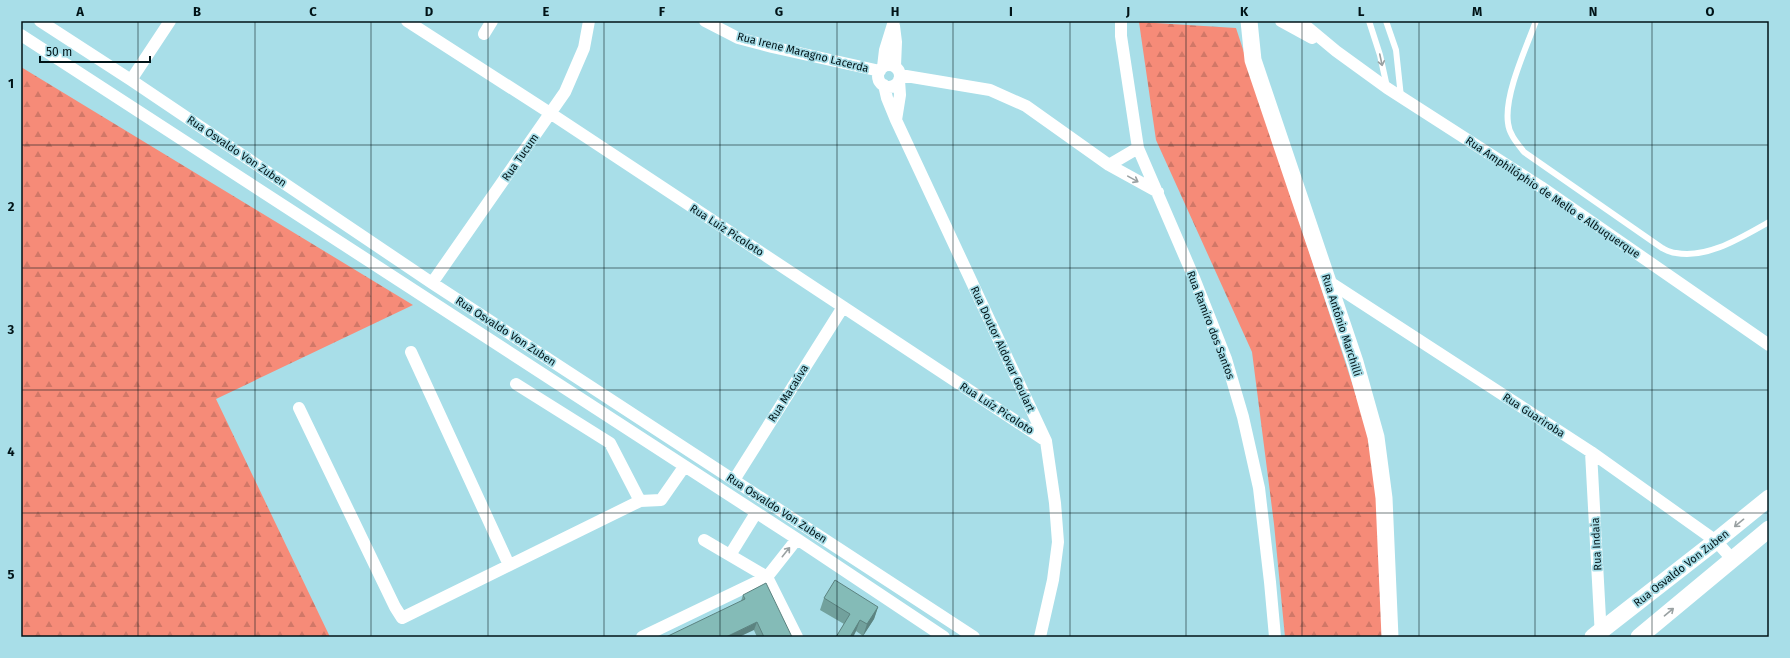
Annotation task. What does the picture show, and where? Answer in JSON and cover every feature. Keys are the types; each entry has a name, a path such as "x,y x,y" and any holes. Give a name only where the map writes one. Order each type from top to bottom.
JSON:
{"street":[{"name":"Rua Osvaldo Von Zuben","path":"40,21 131,80 432,283 974,637"},
{"path":"131,80 170,21"},
{"name":"Rua Luíz Picoloto","path":"407,21 1046,440"},
{"path":"484,34 492,21"},
{"name":"Rua Tucum","path":"432,283 565,92 581,54 589,21"},
{"name":"Rua Irene Maragno Lacerda","path":"704,21 738,38 891,72 990,90 1026,106 1108,165 1158,192"},
{"name":"Rua Ramiro dos Santos","path":"1121,21 1121,36 1138,148 1158,192 1226,359 1243,417 1259,488 1275,637"},
{"name":"Rua Antônio Marchilli","path":"1249,21 1253,60 1355,362 1376,436 1384,498 1390,637"},
{"name":"Rua Amphilóphio de Mello e Albuquerque","path":"1281,21 1336,51"},
{"name":"Rua Amphilóphio de Mello e Albuquerque","path":"1300,21 1336,51 1387,88 1542,187 1769,345"},
{"path":"894,23 896,42 891,72 900,95 896,120"},
{"name":"Rua Osvaldo Von Zuben","path":"21,35 797,539 944,637"},
{"name":"Rua Doutor Aldovar Goulart","path":"891,72 880,81 884,84 887,98 896,120 1046,440 1056,503 1058,542 1053,580 1040,637"},
{"path":"1108,165 1138,148"},
{"name":"Rua Guariroba","path":"1328,281 1591,452 1716,541 1732,558"},
{"name":"Rua Macaúva","path":"734,480 843,307"},
{"path":"411,352 509,565"},
{"path":"516,384 610,443 640,501"},
{"path":"299,408 395,607 402,618 640,501 661,500 684,466"},
{"name":"Rua Indaia","path":"1591,452 1598,635"},
{"name":"Rua Osvaldo Von Zuben","path":"1598,635 1769,498"},
{"path":"730,555 756,513"},
{"path":"1639,637 1732,558 1769,529"},
{"path":"642,637 767,577 797,539"},
{"path":"704,540 767,577 797,637"}],"lane":[{"path":"1369,21 1380,56 1387,88"},
{"path":"1386,21 1396,50 1402,97"},
{"path":"1536,21 1507,104 1508,124 1510,130 1513,137 1524,152 1662,248 1675,253 1690,254 1726,246 1769,222"}],"green space":[{"path":"1139,22 1236,28 1370,438 1379,525 1382,637 1285,637 1274,524 1252,352 1156,140"},
{"path":"21,67 413,305 216,399 330,637 21,637"}],"building":[{"path":"835,580 878,607 867,624 860,620 850,637 836,637 850,614 824,598"},
{"path":"766,583 792,637 764,637 757,622 726,637 666,637 745,599 743,595"}]}
